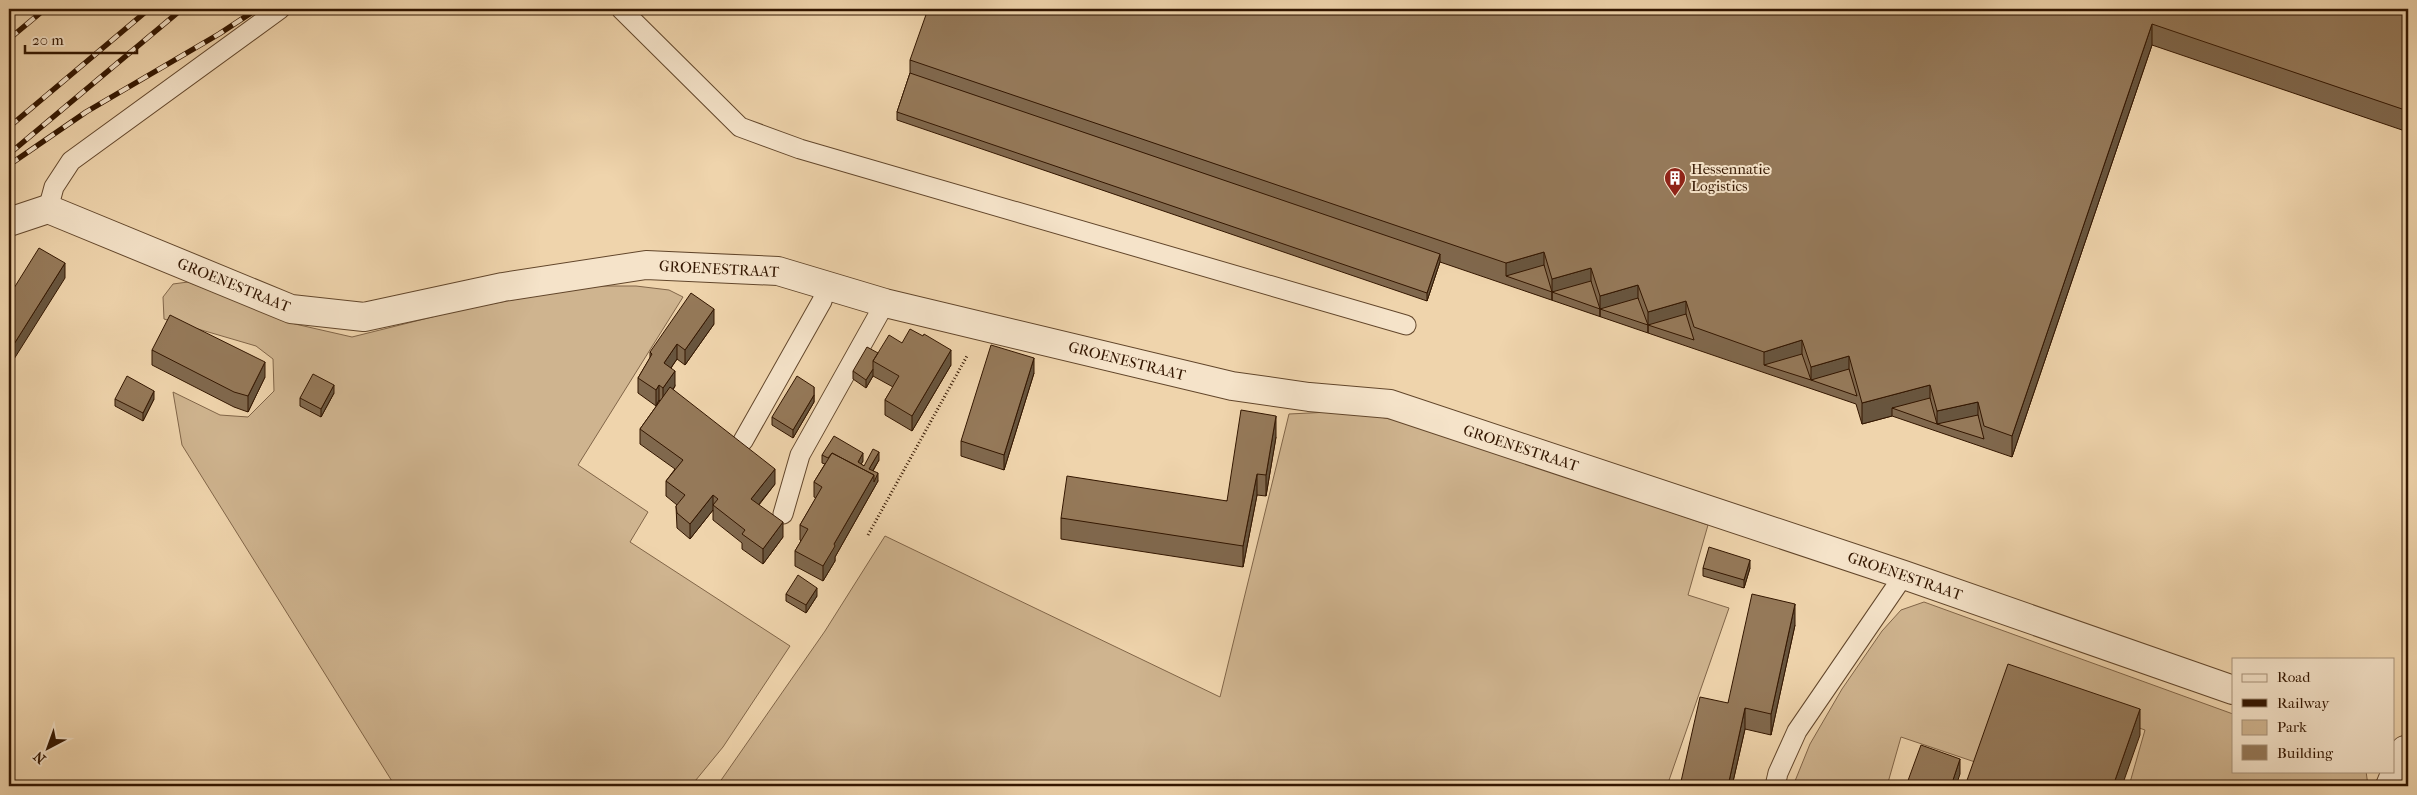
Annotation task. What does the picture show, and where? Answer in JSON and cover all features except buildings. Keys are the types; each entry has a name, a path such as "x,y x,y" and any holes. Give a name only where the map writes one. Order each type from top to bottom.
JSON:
{"street":[{"path":"9,222 48,209"},
{"name":"GROENESTRAAT","path":"48,209 291,309 364,317 503,287 646,265 778,271 886,303 1232,386 1390,404 1904,575 2232,690"},
{"path":"2390,786 2402,749"}],"lane":[{"path":"48,209 54,187 71,161 280,9"},
{"path":"621,9 740,127 800,149 1406,325"},
{"path":"743,441 822,301 827,286"},
{"path":"783,514 800,455 886,303"},
{"path":"1775,786 1778,772 1797,731 1904,575"}],"path":[{"path":"868,535 974,343 980,325"}],"green space":[{"path":"188,282 295,324 352,337 464,309 587,286 636,286 669,290 683,297 578,465 648,512 630,542 790,646 723,747 691,786 395,786 182,445 173,392 220,415 248,417 274,391 273,359 256,346 164,319 163,297 173,284"},
{"path":"1361,413 1419,425 1708,525 1688,595 1729,608 1667,786 717,786 825,631 885,536 1220,697 1289,414"},
{"path":"1924,602 2232,714 2232,772 2366,772 2368,786 2129,786 2145,730 2006,682 1978,763 1901,737 1887,786 1793,786 1810,744 1842,689 1882,631 1901,610"}],"railway":[{"path":"9,39 45,9"},
{"path":"9,127 149,9"},
{"path":"9,154 182,9"},
{"path":"9,165 86,112 219,34 257,9"}],"place":[{"name":"Hessennatie Logistics","path":"1675,197"}]}
